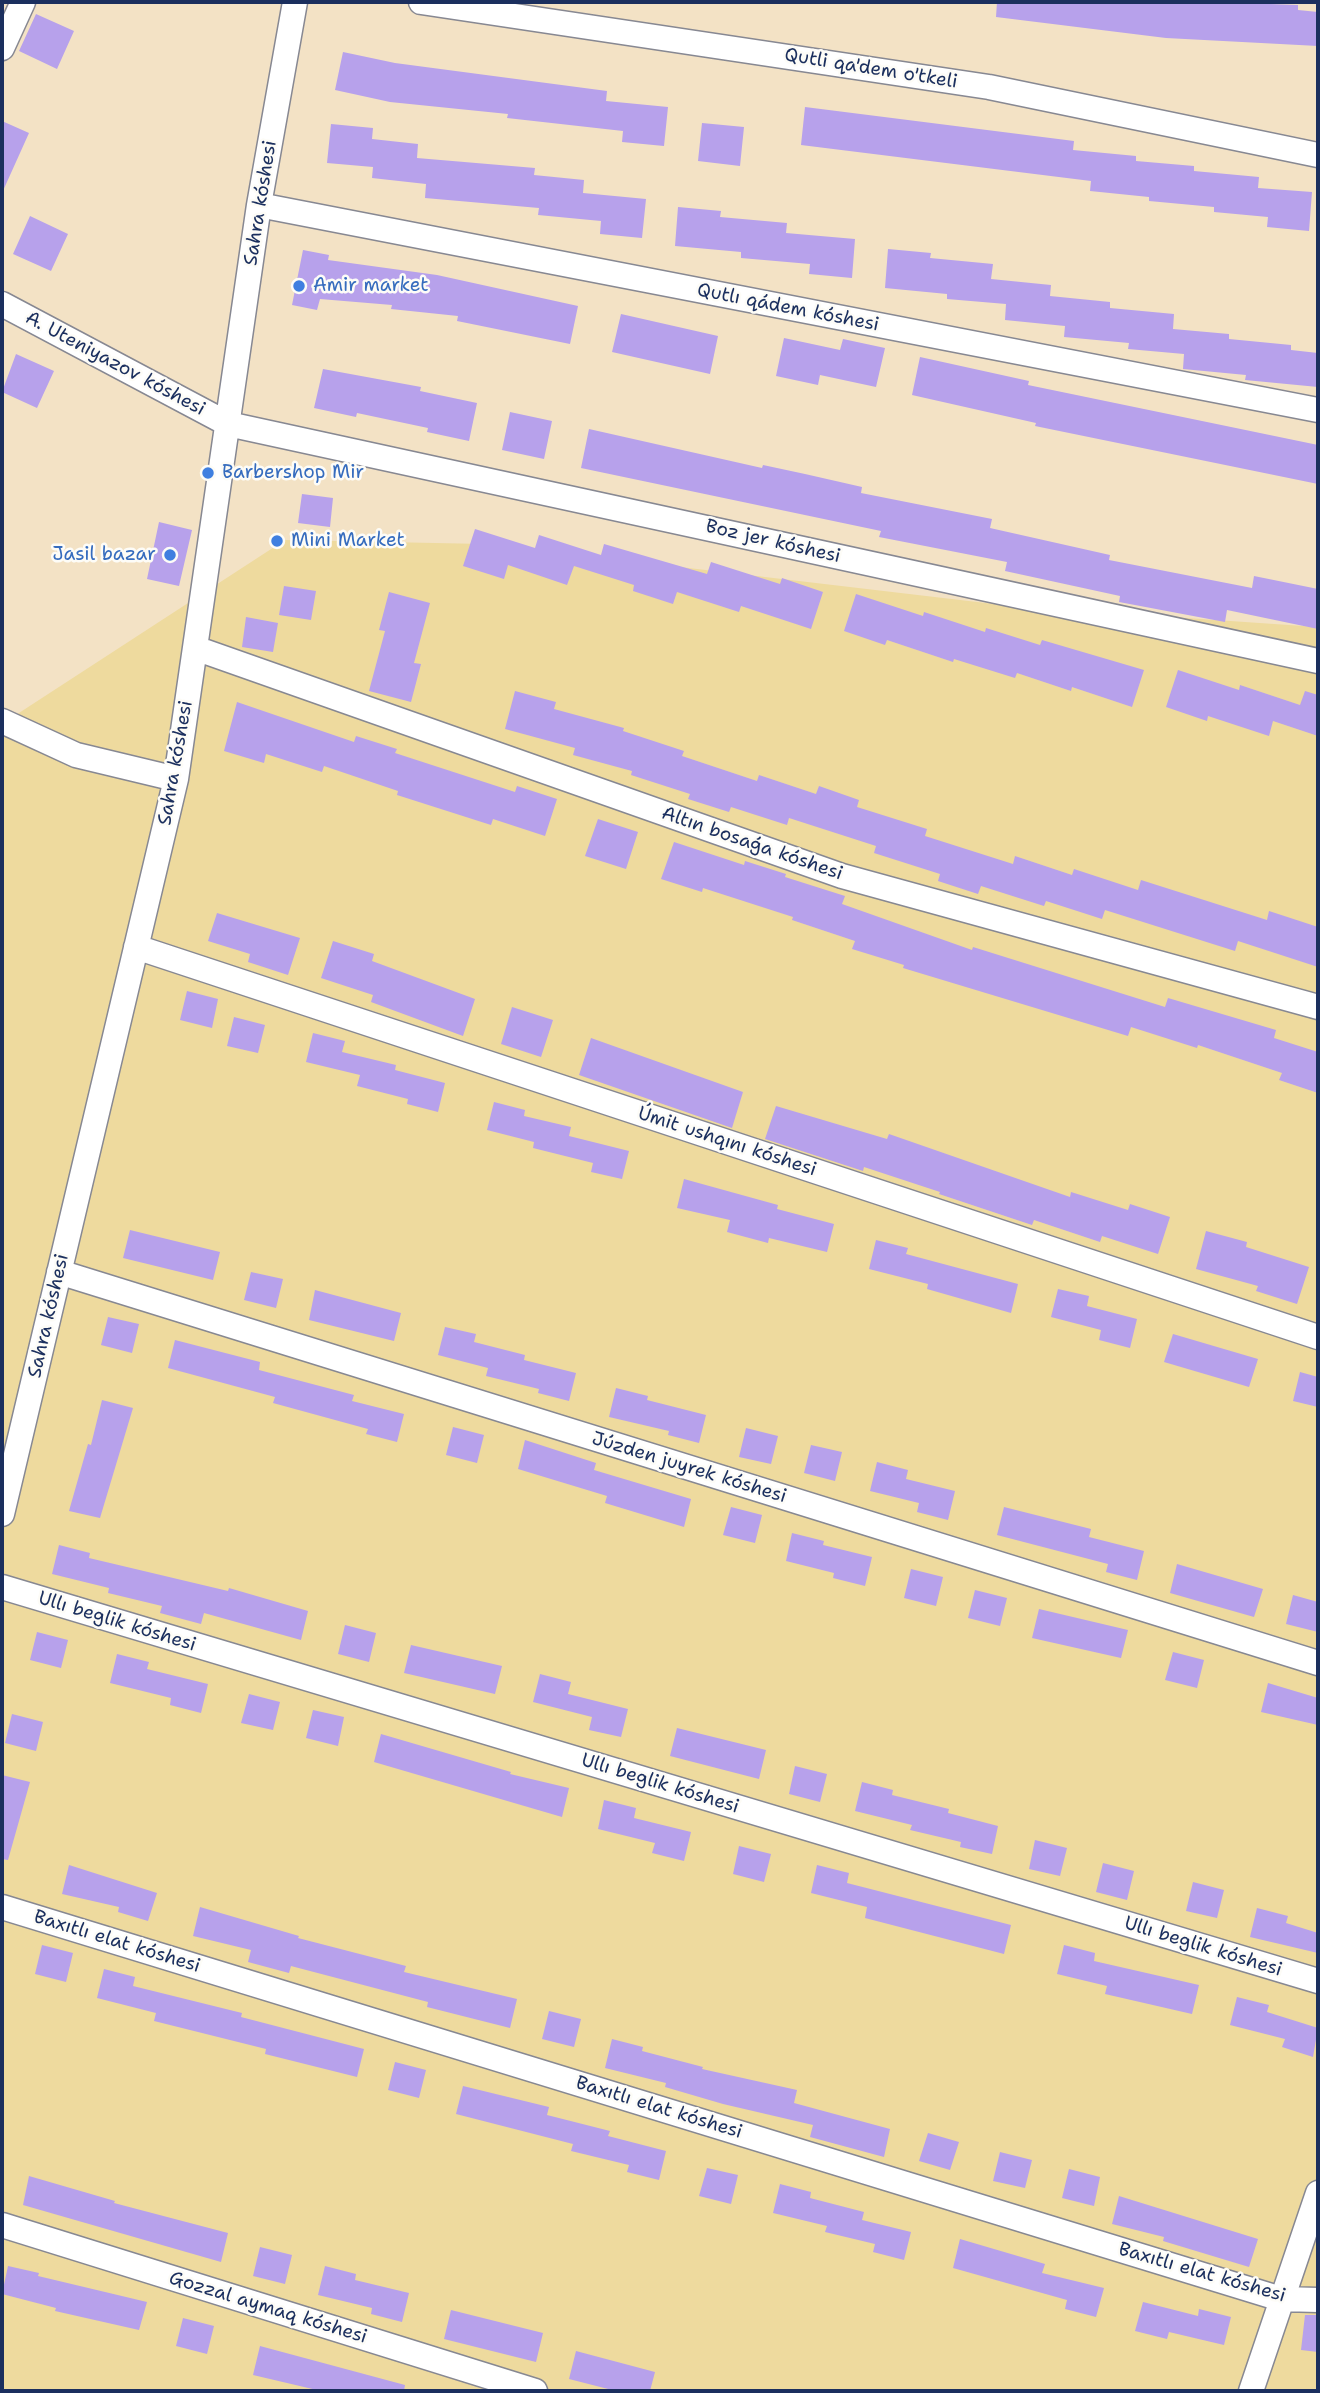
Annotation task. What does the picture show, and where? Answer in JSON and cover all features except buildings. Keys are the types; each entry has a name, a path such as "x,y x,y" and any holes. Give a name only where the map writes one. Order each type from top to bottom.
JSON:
{"street":[{"path":"2,48 23,2"},
{"name":"Sahra kóshesi","path":"2,1514 176,779 259,205 295,2"},
{"name":"Qutli qa'dem o'tkeli","path":"421,2 989,87 1318,155"},
{"name":"Qutlı qádem kóshesi","path":"259,205 1318,410"},
{"name":"A. Uteniyazov kóshesi","path":"2,304 229,424"},
{"name":"Boz jer kóshesi","path":"229,424 1318,661"},
{"name":"Altın bosaǵa kóshesi","path":"195,648 842,876 1318,1007"},
{"path":"2,721 76,755 176,779"},
{"name":"Úmit ushqını kóshesi","path":"136,947 1318,1337"},
{"name":"Júzden juyrek kóshesi","path":"59,1272 1318,1663"},
{"name":"Ullı beglik kóshesi","path":"2,1587 1318,1981"},
{"name":"Baxıtlı elat kóshesi","path":"2,1907 1281,2299 1318,2300"},
{"path":"1251,2391 1318,2193"},
{"name":"Gozzal aymaq kóshesi","path":"2,2225 535,2391"}],"sand":[{"path":"285,540 485,544 1011,606 1318,627 1318,2391 2,2391 2,724"}],"place":[{"name":"Amir market","path":"299,286"},
{"name":"Barbershop Mir","path":"208,473"},
{"name":"Mini Market","path":"277,541"},
{"name":"Jasil bazar","path":"170,555"}]}
